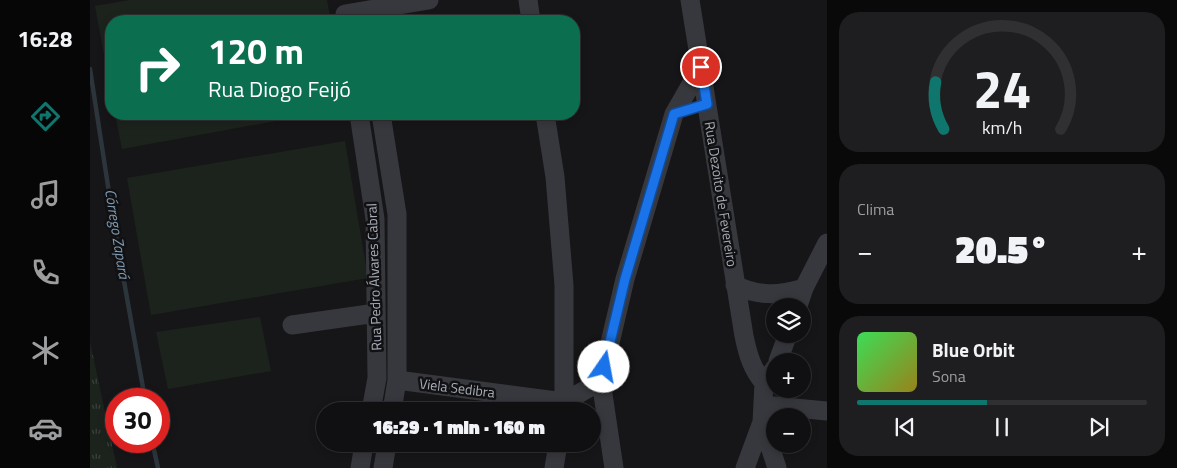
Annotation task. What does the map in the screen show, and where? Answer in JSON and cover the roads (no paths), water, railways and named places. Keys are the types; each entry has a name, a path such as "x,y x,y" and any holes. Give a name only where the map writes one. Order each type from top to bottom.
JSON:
{"street":[{"path":"344,12 364,11 429,0"},
{"path":"528,0 530,15"},
{"name":"Rua Dezoito de Fevereiro","path":"690,0 735,285 749,357 755,372 764,383"},
{"path":"614,468 601,381 625,279 674,114 701,67"},
{"path":"674,114 707,104"},
{"name":"Rua Pedro Álvares Cabral","path":"360,120 375,219 377,378 373,402"},
{"name":"Rua Pedro Álvares Cabral","path":"382,120 397,214 397,380 393,402"},
{"path":"546,120 555,177 564,285 564,402"},
{"path":"801,298 827,243"},
{"path":"735,285 751,292 769,295 787,293 804,288"},
{"path":"292,325 376,313"},
{"name":"Viela Sedibra","path":"397,380 538,402"},
{"path":"766,380 764,383 763,413 776,468"},
{"path":"570,402 601,381"},
{"path":"763,413 827,411"},
{"path":"745,468 763,413"},
{"path":"360,468 363,452"},
{"path":"383,468 386,452"},
{"path":"554,468 557,452"}],"waterway":[{"name":"Córrego Zapará","path":"90,69 114,225 143,388"},
{"name":"Córrego Zapará","path":"155,453 158,468"}]}
